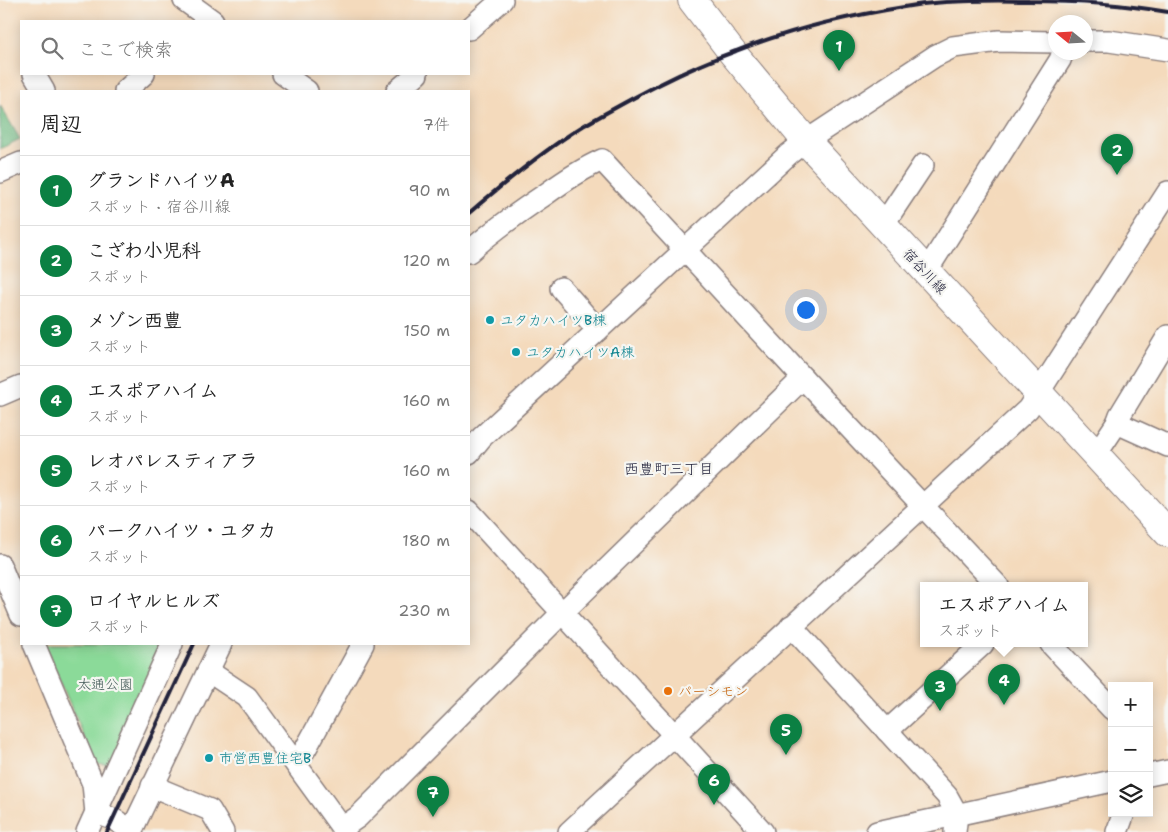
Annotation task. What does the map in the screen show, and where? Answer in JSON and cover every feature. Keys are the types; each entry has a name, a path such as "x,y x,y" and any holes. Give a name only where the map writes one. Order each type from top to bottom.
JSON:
{"main road":[{"name":"宿谷川線","path":"692,0 723,42 806,142 1168,533"}],"street":[{"path":"470,28 502,0"},
{"path":"470,452 482,437 789,154 935,56 953,47 999,41 1048,42"},
{"path":"1093,41 1109,41 1168,50"},
{"path":"926,272 1060,60"},
{"path":"35,75 43,90"},
{"path":"126,90 143,75"},
{"path":"284,75 306,90"},
{"path":"397,90 416,75"},
{"path":"470,251 515,215 586,167 602,160 994,582"},
{"path":"883,225 922,165"},
{"path":"569,832 1028,409 1168,192"},
{"path":"561,288 598,330"},
{"path":"1096,456 1117,424 1120,415 1168,336"},
{"path":"208,671 247,697 344,830 562,613 803,378"},
{"path":"0,395 20,386"},
{"path":"1117,424 1166,440"},
{"path":"470,512 763,832"},
{"path":"0,565 14,605"},
{"path":"791,626 947,796 956,823"},
{"path":"34,645 93,784 96,812"},
{"path":"87,832 172,645"},
{"path":"129,832 221,645"},
{"path":"296,764 362,645"},
{"path":"887,731 980,647"},
{"path":"1054,647 1108,705"},
{"path":"1153,774 1168,770"},
{"path":"878,832 956,823 1108,782"},
{"path":"152,786 210,810 223,832"},
{"path":"96,812 114,819 126,827 129,832"},
{"path":"1117,832 1123,817"}],"green space":[{"path":"0,105 20,139 0,149"},
{"name":"太通公園","path":"44,645 166,645 112,766 96,764"}],"railway":[{"path":"470,212 510,178 583,126 658,85 697,67 756,43 797,30 883,11 950,2 1081,2 1168,12"},
{"path":"107,832 194,645"}],"place":[{"name":"グランドハイツA","path":"839,71"},
{"name":"こざわ小児科","path":"1117,175"},
{"name":"ユタカハイツB棟","path":"490,320"},
{"name":"ユタカハイツA棟","path":"516,352"},
{"name":"パーシモン","path":"668,691"},
{"name":"エスポアハイム","path":"1004,705"},
{"name":"メゾン西豊","path":"940,711"},
{"name":"レオパレスティアラ","path":"786,755"},
{"name":"市営西豊住宅B","path":"209,758"},
{"name":"パークハイツ・ユタカ","path":"714,805"},
{"name":"ロイヤルヒルズ","path":"433,817"}],"district":[{"name":"西豊町三丁目","path":"669,469"}]}
